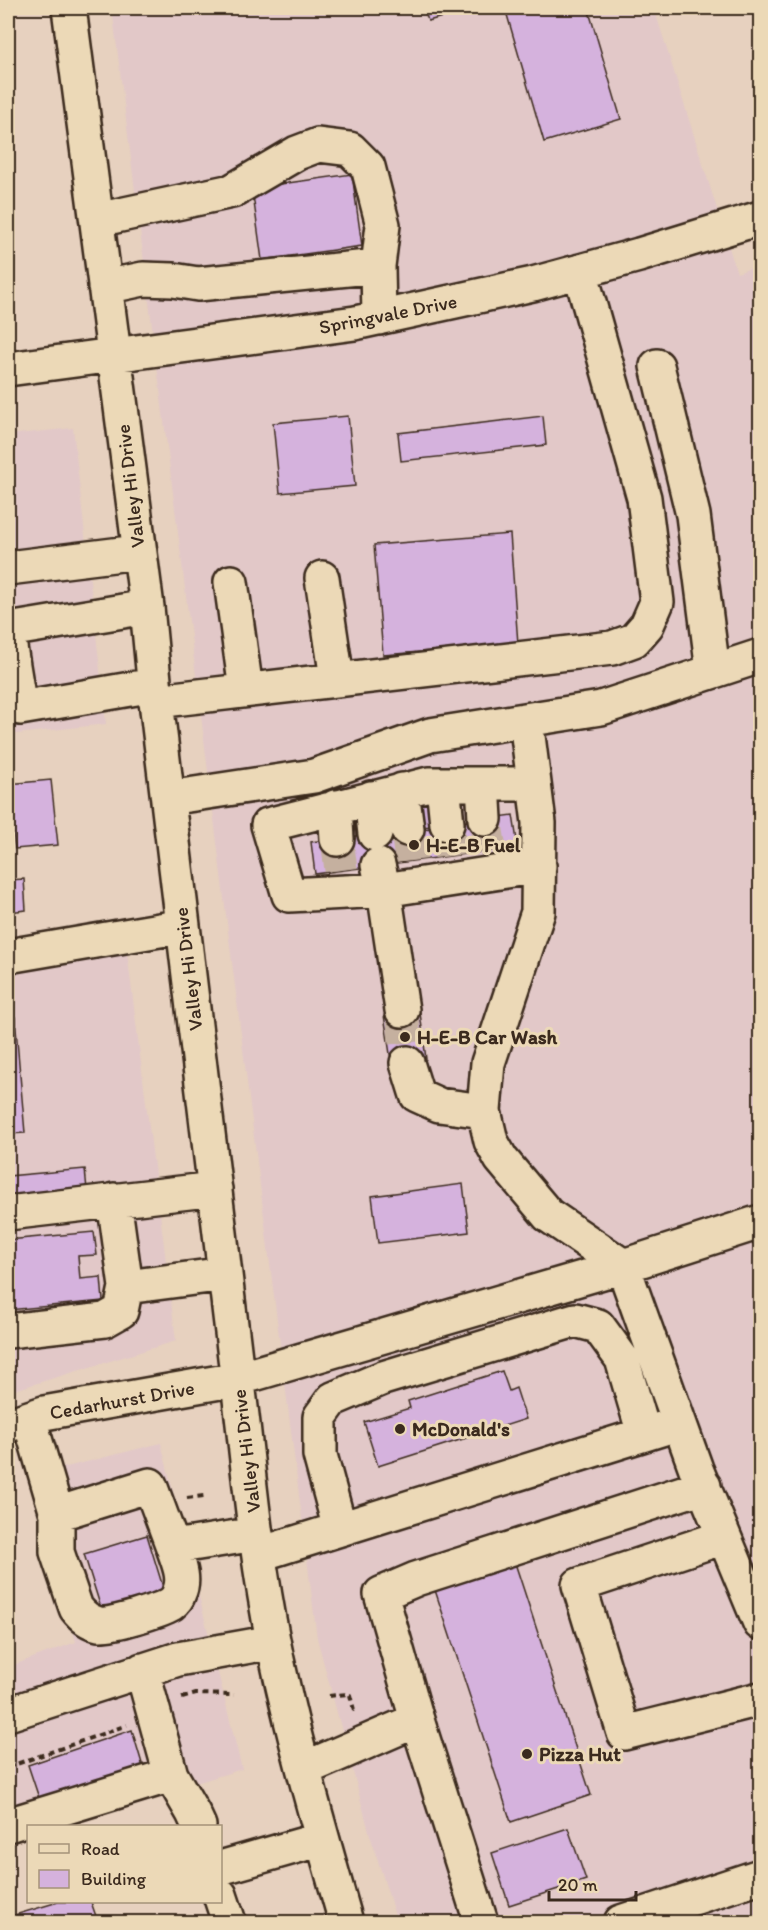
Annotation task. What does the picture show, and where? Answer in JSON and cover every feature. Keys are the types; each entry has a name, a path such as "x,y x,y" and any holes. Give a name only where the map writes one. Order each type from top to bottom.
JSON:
{"street":[{"name":"Valley Hi Drive","path":"69,8 115,355 138,552 147,607 155,693 258,1544 273,1642 322,1839 346,1923"},
{"path":"97,220 232,191 297,153 318,145 350,148 368,167 383,225 378,266 379,318"},
{"name":"Springvale Drive","path":"8,369 355,323 533,284 760,218"},
{"path":"105,287 143,279 198,284 378,266"},
{"path":"8,635 20,708 155,693 246,690 612,648 634,640 646,625 657,602 644,498 580,271"},
{"path":"657,366 693,515 713,671"},
{"path":"8,568 138,552"},
{"path":"322,578 336,680"},
{"path":"231,582 246,690"},
{"path":"8,630 147,607"},
{"path":"168,798 314,776 430,735 601,708 760,656"},
{"path":"526,720 539,823 538,912 488,1063 484,1111 491,1141 501,1159 548,1215 623,1266 704,1486 760,1623"},
{"path":"260,784 267,825 289,895 340,852 371,798 429,784 534,784"},
{"path":"443,784 451,853"},
{"path":"483,784 490,847"},
{"path":"402,790 411,858"},
{"path":"371,798 402,1010"},
{"path":"267,825 340,852 379,863 490,847 539,866"},
{"path":"8,956 183,926"},
{"path":"407,1064 417,1095 439,1105 484,1111"},
{"path":"8,1213 215,1189"},
{"path":"8,1331 105,1320 121,1311 126,1287 114,1200"},
{"name":"Cedarhurst Drive","path":"18,1421 44,1413 237,1379 569,1283 760,1222"},
{"path":"126,1287 225,1274"},
{"path":"569,1283 575,1320"},
{"path":"340,1529 320,1455 320,1417 333,1399 383,1378 575,1320 598,1326 622,1359 644,1434"},
{"path":"18,1421 57,1514 57,1552 76,1608 81,1615 101,1625 118,1622 173,1603 180,1591 181,1569 150,1485 57,1514"},
{"path":"173,1547 258,1544 340,1529 680,1423"},
{"path":"481,1923 417,1720 381,1594 416,1579 704,1486"},
{"path":"724,1537 579,1585 624,1733 760,1699"},
{"path":"8,1714 195,1655 273,1642"},
{"path":"142,1670 171,1775 194,1813 197,1825"},
{"path":"304,1769 417,1720"},
{"path":"8,1825 171,1775"},
{"path":"222,1867 322,1839"},
{"path":"621,1923 667,1915 760,1876"},
{"path":"222,1901 229,1923"}],"path":[{"path":"173,1700 196,1694 234,1695"},
{"path":"329,1696 350,1695 354,1710 359,1711"},
{"path":"8,1767 125,1726 132,1720"},
{"path":"428,1923 436,1920"}],"shaded area":[{"path":"112,8 654,8 737,273 760,265 760,1922 397,1922 370,1835 317,1638"},
{"path":"73,428 106,724 8,735 8,435"},
{"path":"123,920 176,1341 8,1392 8,939"},
{"path":"161,1443 242,1769 57,1825 27,1825 27,1834 8,1840 8,1667 76,1642 31,1476"}],"building":[{"path":"424,8 474,8 428,21"},
{"path":"505,8 588,8 621,119 544,142"},
{"path":"352,174 362,246 262,260 252,188"},
{"path":"348,416 355,486 280,493 273,423"},
{"path":"543,416 546,445 401,461 398,433"},
{"path":"510,534 518,644 383,655 374,545"},
{"path":"51,780 58,845 15,849 8,784"},
{"path":"432,797 437,827 425,829 420,798"},
{"name":"H-E-B Fuel","path":"513,815 518,847 315,874 311,842"},
{"path":"24,879 26,910 8,912 8,880"},
{"name":"H-E-B Car Wash","path":"419,1005 426,1059 392,1067 384,1015"},
{"path":"15,1017 25,1133 8,1134 8,1018"},
{"path":"85,1169 87,1190 8,1197 8,1176"},
{"path":"463,1184 469,1232 378,1243 372,1196"},
{"path":"94,1232 97,1255 78,1256 80,1279 101,1277 103,1301 8,1310 8,1240"},
{"path":"502,1371 509,1391 516,1388 526,1419 378,1466 364,1422 410,1408 408,1401"},
{"path":"147,1535 166,1597 110,1614 101,1608 84,1554"},
{"path":"513,1557 591,1795 511,1822 433,1584"},
{"path":"132,1730 143,1767 40,1801 28,1765"},
{"path":"568,1828 586,1880 509,1905 492,1853"},
{"path":"55,1903 91,1903 98,1922 8,1922 8,1917"}],"tunnel":[{"path":"485,819 490,850"},
{"path":"447,824 451,856"},
{"path":"407,829 411,861"},
{"path":"337,839 341,870"},
{"path":"402,1010 407,1063"}],"place":[{"name":"H-E-B Fuel","path":"414,845"},
{"name":"H-E-B Car Wash","path":"405,1037"},
{"name":"McDonald's","path":"400,1429"},
{"name":"Pizza Hut","path":"527,1754"}]}
